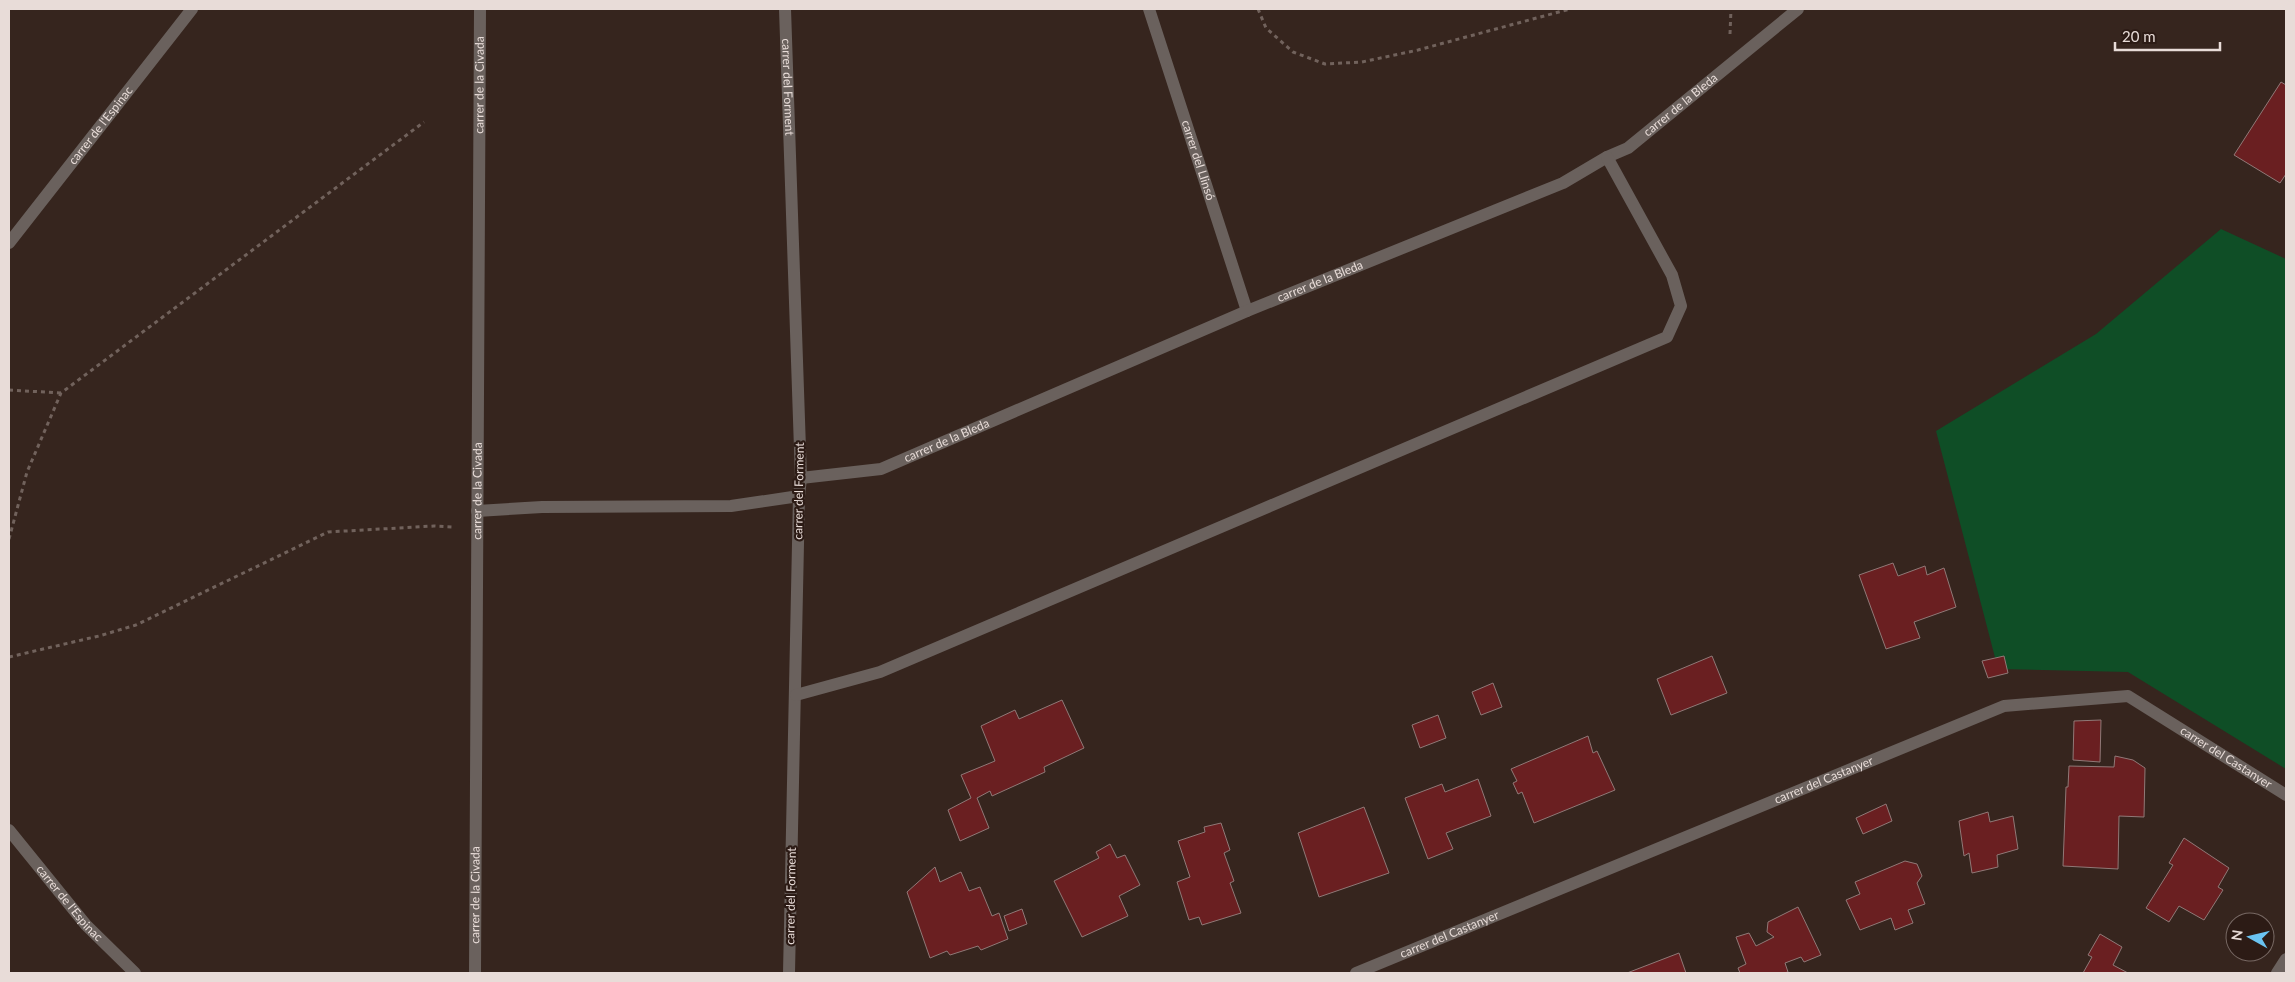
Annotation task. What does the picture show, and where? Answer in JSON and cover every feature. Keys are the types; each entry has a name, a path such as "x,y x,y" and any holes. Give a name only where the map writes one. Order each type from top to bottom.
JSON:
{"street":[{"name":"carrer de l'Espinac","path":"9,242 192,9"},
{"name":"carrer de la Civada","path":"475,973 480,9"},
{"name":"carrer del Forment","path":"785,9 801,478 799,496 789,973"},
{"name":"carrer del Llinsó","path":"1149,9 1247,312"},
{"name":"carrer de la Bleda","path":"801,478 881,469 1247,312 1563,183 1607,157 1628,148 1798,9"},
{"path":"796,695 880,672 1667,337 1681,306 1672,275 1607,157"},
{"path":"477,511 542,507 731,506 799,496"},
{"name":"carrer del Castanyer","path":"1356,973 2004,706 2128,696 2286,795"},
{"name":"carrer de l'Espinac","path":"9,830 86,925 135,973"},
{"path":"2277,973 2286,959"}],"path":[{"path":"1258,9 1266,28 1293,52 1325,64 1362,62 1418,50 1570,9"},
{"path":"9,538 27,472 61,393 424,122"},
{"path":"9,390 61,393"},
{"path":"9,657 99,636 136,625 328,532 434,526 476,529"}],"green space":[{"path":"2221,229 2286,259 2286,769 2128,672 1998,669 1936,431 2096,334"}],"building":[{"path":"2281,82 2286,85 2286,174 2280,183 2234,155"},
{"path":"1893,563 1898,576 1925,566 1927,575 1944,568 1956,607 1914,622 1920,638 1886,649 1859,575"},
{"path":"1712,656 1727,693 1671,715 1657,679"},
{"path":"2004,656 2008,673 1988,678 1982,661"},
{"path":"1493,683 1502,707 1481,715 1472,692"},
{"path":"1062,700 1084,748 1044,767 1045,772 992,796 990,791 977,798 989,828 960,841 948,810 971,798 961,775 995,761 981,726 1015,710 1019,719"},
{"path":"1438,715 1446,738 1420,748 1412,725"},
{"path":"2101,720 2100,762 2073,760 2074,721"},
{"path":"1588,736 1593,753 1597,751 1615,790 1534,823 1522,792 1518,794 1513,783 1517,781 1511,769"},
{"path":"2115,756 2133,760 2145,768 2144,817 2119,816 2118,869 2063,866 2066,787 2068,787 2069,766 2114,767"},
{"path":"1478,779 1491,816 1446,833 1453,849 1428,859 1405,798 1442,784 1445,792"},
{"path":"1886,804 1892,821 1863,834 1856,818"},
{"path":"1364,807 1389,873 1319,897 1298,833"},
{"path":"1988,812 1990,822 2013,816 2018,849 1997,855 1998,867 1972,873 1969,853 1964,856 1959,821"},
{"path":"1221,823 1230,850 1224,853 1234,881 1230,883 1241,913 1202,925 1199,917 1189,920 1177,882 1190,877 1178,841 1205,832 1204,827"},
{"path":"2184,838 2229,868 2218,887 2223,890 2204,920 2179,906 2169,922 2146,908 2173,865 2169,863"},
{"path":"1110,844 1117,858 1125,855 1140,885 1119,896 1128,916 1082,937 1054,881 1099,858 1096,852"},
{"path":"1905,861 1917,864 1922,876 1917,883 1925,904 1908,910 1913,923 1895,930 1891,918 1860,930 1846,900 1860,894 1855,882"},
{"path":"935,867 940,882 961,872 969,891 980,887 992,916 999,913 1008,939 981,950 978,946 950,955 947,951 930,958 907,892"},
{"path":"1798,907 1821,955 1804,962 1801,957 1785,963 1788,972 1784,973 1740,973 1738,968 1746,964 1736,937 1749,933 1756,946 1774,937 1767,932 1768,922"},
{"path":"1022,909 1027,924 1009,931 1004,916"},
{"path":"2100,934 2122,947 2113,965 2128,973 2083,973 2092,957 2088,955"},
{"path":"1679,953 1686,973 1627,973"}]}
